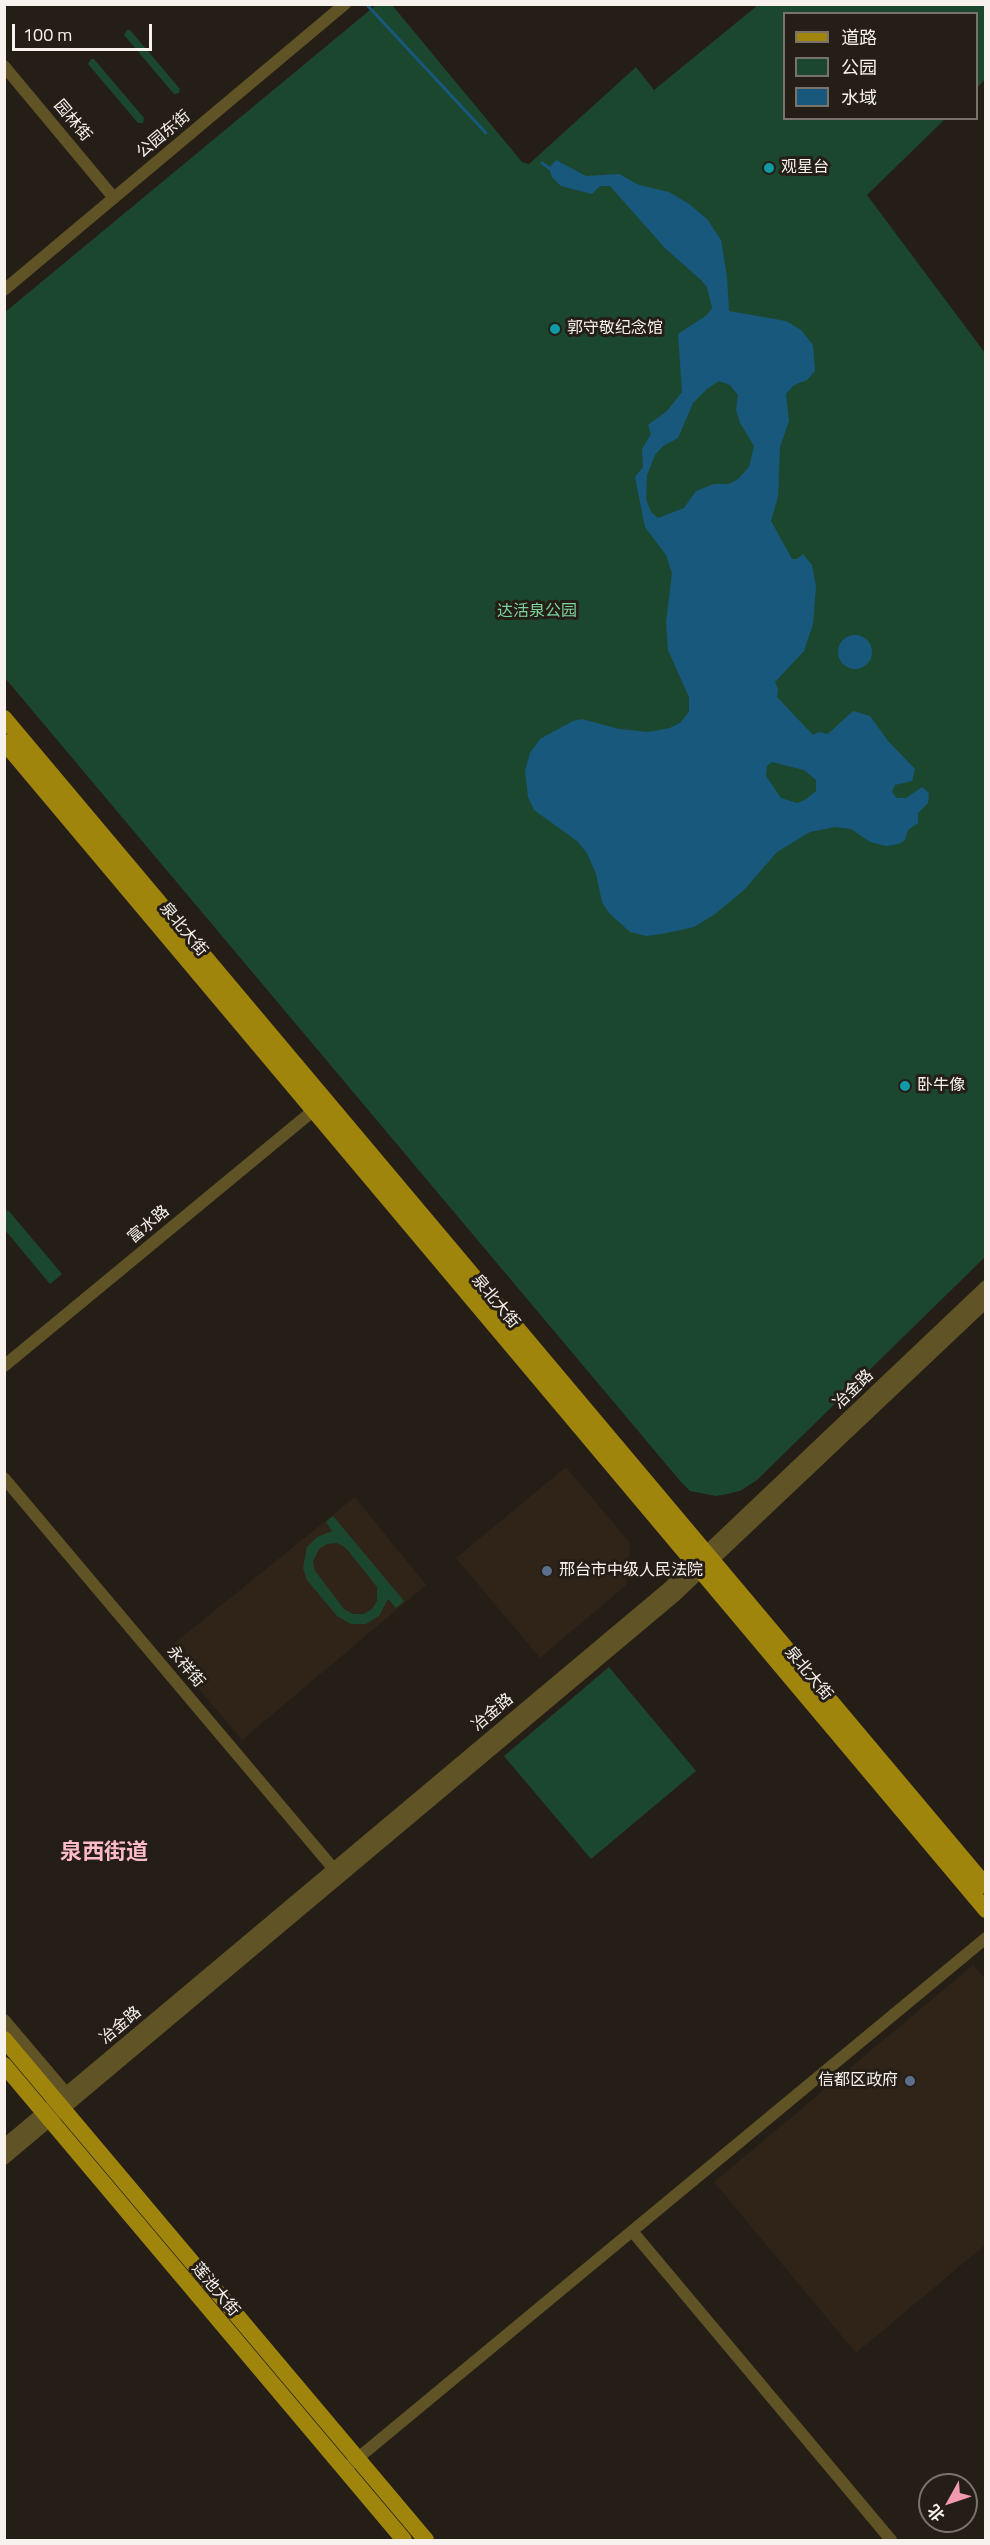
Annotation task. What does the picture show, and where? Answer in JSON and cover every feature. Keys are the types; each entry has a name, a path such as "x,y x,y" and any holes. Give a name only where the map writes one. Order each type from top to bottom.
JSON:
{"main road":[{"name":"泉北大街","path":"4,718 703,1562 986,1910"},
{"name":"泉北大街","path":"4,742 314,1110 703,1562 986,1886"},
{"name":"莲池大街","path":"4,2039 56,2107 351,2464 426,2541"},
{"name":"莲池大街","path":"4,2065 56,2107"},
{"name":"莲池大街","path":"351,2464 404,2541"}],"street":[{"name":"公园东街","path":"4,290 345,4"},
{"name":"园林街","path":"4,66 114,198"},
{"name":"富水路","path":"4,1366 314,1110"},
{"name":"冶金路","path":"703,1562 986,1286"},
{"name":"冶金路","path":"4,2145 56,2107 337,1873 703,1562 986,1302"},
{"name":"永祥街","path":"4,1478 337,1873"},
{"path":"351,2464 986,1938"},
{"path":"4,2020 56,2107"},
{"name":"冶金路","path":"4,2159 56,2107"},
{"path":"632,2231 891,2541"}],"shaded area":[{"name":"邢台市中级人民法院","path":"566,1467 630,1543 626,1585 540,1658 456,1558"},
{"path":"355,1497 426,1585 242,1740 166,1650"},
{"name":"信都区政府","path":"973,1965 986,1980 985,2245 856,2353 714,2182"}],"green space":[{"name":"达活泉公园","path":"376,5 392,5 522,162 529,164 636,67 654,90 758,5 985,5 985,79 978,87 978,12 783,12 783,120 944,120 867,195 985,353 985,1257 757,1480 740,1491 716,1496 690,1491 681,1482 5,678 4,313"},
{"path":"127,30 130,30 180,89 179,93 174,94 124,35"},
{"path":"91,59 94,59 144,118 143,123 138,123 88,64"},
{"path":"8,1210 62,1274 50,1284 5,1230 5,1213"},
{"path":"333,1516 404,1601 396,1608 388,1599 379,1616 366,1624 351,1624 337,1616 307,1580 303,1568 307,1547 317,1537 332,1531 326,1522","holes":["337,1543 346,1548 377,1587 377,1601 372,1609 364,1614 353,1614 344,1609 315,1571 313,1561 319,1549 327,1544"]},
{"path":"609,1667 696,1771 591,1859 504,1756"}],"water":[{"path":"556,160 586,176 619,174 639,185 669,192 689,204 707,219 721,240 727,277 729,311 786,321 801,330 813,345 815,371 807,380 794,385 786,394 789,421 780,447 778,497 771,521 792,559 797,559 803,554 812,565 816,586 813,624 804,651 775,682 778,689 777,697 813,735 819,732 828,734 853,711 870,716 888,741 915,769 912,781 895,785 892,791 894,795 897,798 906,798 922,787 929,793 928,803 918,813 918,823 908,830 905,840 899,844 886,846 870,842 851,829 835,827 810,832 777,852 744,890 715,914 694,927 662,934 646,936 630,932 609,913 602,902 596,874 587,853 577,841 534,810 528,797 525,771 530,753 540,739 573,721 582,719 619,729 648,732 670,728 680,723 689,712 689,697 668,650 666,622 672,573 666,555 645,527 635,477 643,467 642,449 651,434 648,425 667,411 682,392 678,334 707,315 712,308 707,287 665,248 610,186 600,186 592,194 561,186 552,177 549,168","holes":["719,381 730,385 738,395 736,410 740,423 754,446 749,467 738,479 729,484 714,484 696,491 684,508 658,518 651,512 646,499 647,475 655,455 663,446 678,438 693,403","772,762 804,770 816,780 816,791 797,803 781,798 766,776 767,766"]},
{"path":"855,635 867,640 872,652 867,664 855,669 843,664 838,652 843,640"}],"waterway":[{"path":"368,6 486,133"},
{"path":"542,163 549,168"}],"place":[{"name":"观星台","path":"769,168"},
{"name":"郭守敬纪念馆","path":"555,329"},
{"name":"卧牛像","path":"905,1086"},
{"name":"邢台市中级人民法院","path":"547,1571"},
{"name":"信都区政府","path":"910,2081"}],"district":[{"name":"泉西街道","path":"104,1854"}]}
